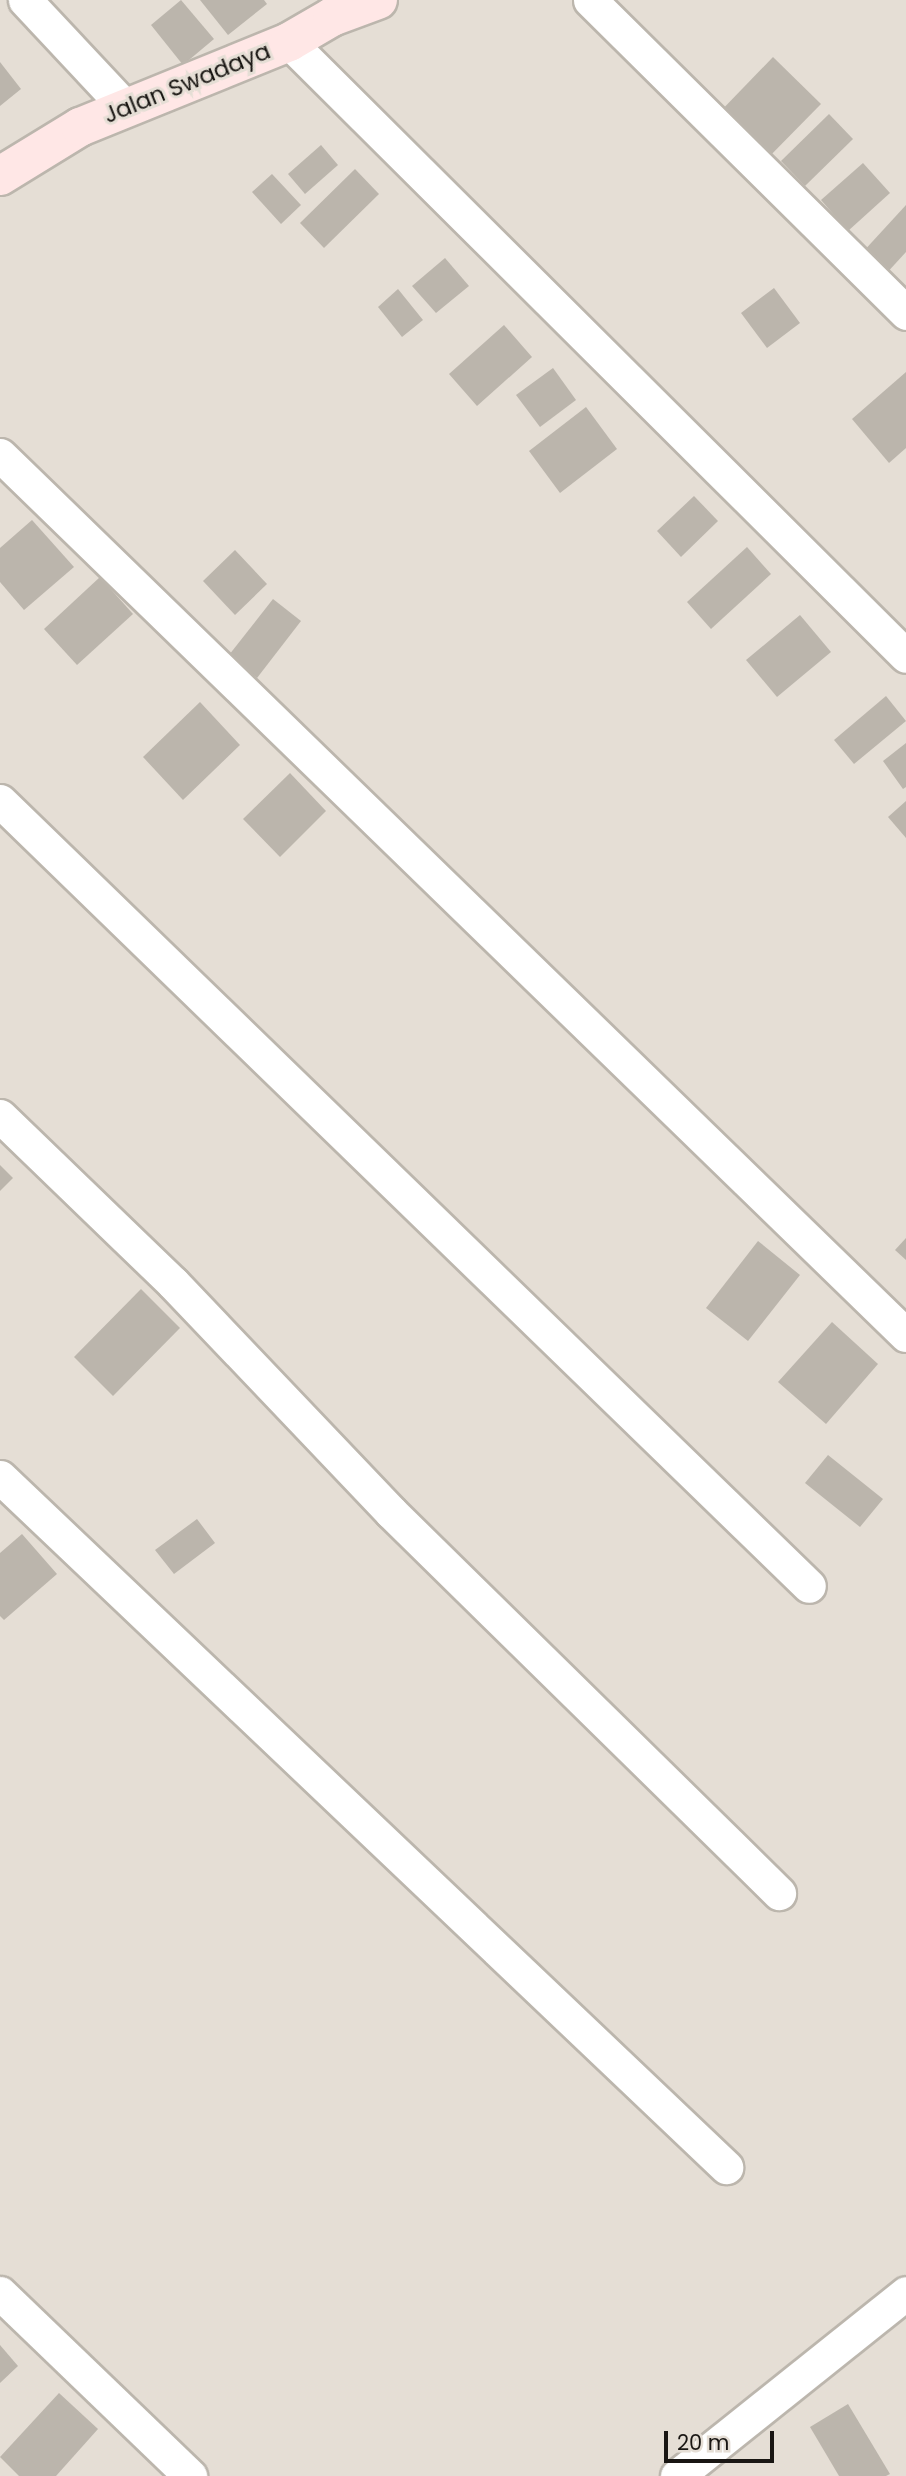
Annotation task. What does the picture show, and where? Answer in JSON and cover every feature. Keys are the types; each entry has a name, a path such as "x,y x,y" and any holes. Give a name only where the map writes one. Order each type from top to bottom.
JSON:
{"street":[{"path":"25,0 126,108"},
{"name":"Jalan Swadaya","path":"0,176 80,127 289,42 325,8 378,0"},
{"path":"590,0 906,313"},
{"path":"289,42 906,656"},
{"path":"0,455 906,1335"},
{"path":"0,801 809,1586"},
{"path":"0,1116 173,1283 391,1512 779,1893"},
{"path":"0,1477 726,2167"},
{"path":"0,2293 190,2476"},
{"path":"677,2476 906,2293"}],"building":[{"path":"181,0 214,39 183,65 151,25"},
{"path":"200,0 264,0 267,4 228,35"},
{"path":"773,57 821,104 762,164 715,117"},
{"path":"0,62 21,89 0,106"},
{"path":"829,114 853,139 805,186 781,161"},
{"path":"321,145 338,165 305,194 288,174"},
{"path":"863,163 890,193 848,231 821,200"},
{"path":"355,169 379,194 324,248 300,223"},
{"path":"272,174 301,205 281,224 252,192"},
{"path":"906,205 906,252 884,276 861,254"},
{"path":"445,258 469,286 436,313 412,286"},
{"path":"774,288 800,323 767,348 741,313"},
{"path":"398,289 423,320 402,337 378,307"},
{"path":"504,325 532,357 477,406 449,374"},
{"path":"553,368 576,400 540,427 516,395"},
{"path":"906,372 906,448 889,463 852,419"},
{"path":"586,407 617,449 560,493 529,451"},
{"path":"694,496 718,521 681,557 657,531"},
{"path":"32,520 74,567 24,610 0,582 0,548"},
{"path":"747,547 771,574 711,629 687,602"},
{"path":"235,550 267,584 235,615 203,581"},
{"path":"100,577 133,614 77,665 44,629"},
{"path":"273,599 301,621 257,678 229,655"},
{"path":"800,615 831,652 777,697 746,660"},
{"path":"886,696 906,721 854,764 834,740"},
{"path":"200,702 240,745 183,800 143,757"},
{"path":"906,743 906,787 903,789 883,761"},
{"path":"290,773 326,811 280,857 243,819"},
{"path":"906,801 906,838 888,817"},
{"path":"0,1165 13,1178 0,1191"},
{"path":"906,1238 906,1260 895,1250"},
{"path":"758,1241 800,1275 748,1341 706,1308"},
{"path":"141,1289 180,1328 113,1396 74,1357"},
{"path":"832,1322 878,1364 826,1424 778,1382"},
{"path":"828,1455 883,1499 860,1527 805,1483"},
{"path":"197,1519 215,1543 174,1574 155,1550"},
{"path":"22,1534 57,1574 4,1620 0,1616 0,1553"},
{"path":"0,2345 18,2366 0,2383"},
{"path":"59,2393 98,2429 56,2476 19,2476 0,2457"},
{"path":"848,2404 890,2474 839,2476 810,2427"}]}
